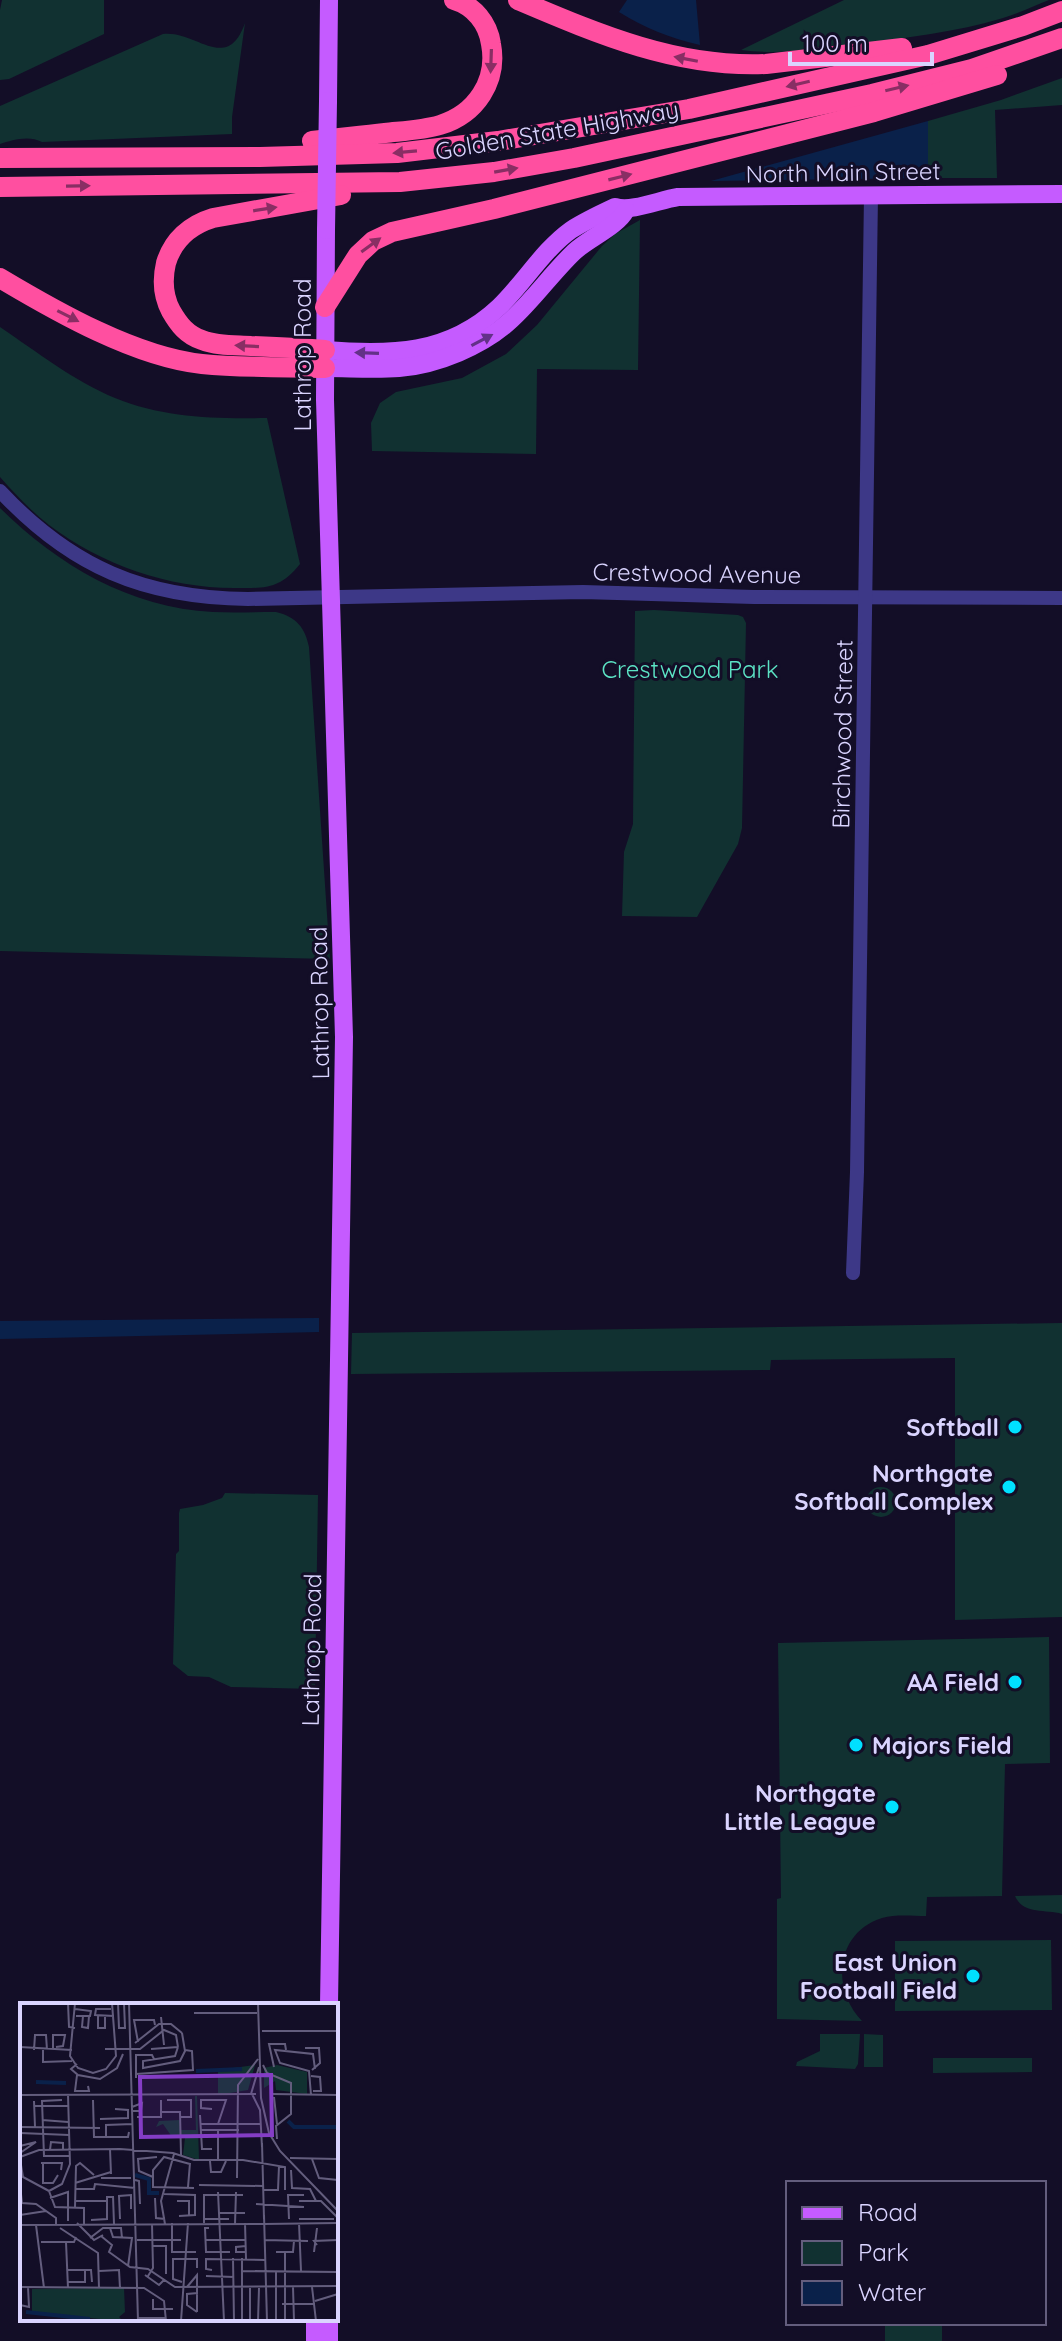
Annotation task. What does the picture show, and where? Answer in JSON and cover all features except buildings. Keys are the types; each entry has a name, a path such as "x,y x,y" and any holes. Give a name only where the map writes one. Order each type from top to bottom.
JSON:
{"highway":[{"path":"0,156 298,143 442,124 477,101 489,83 492,70 491,42 481,18 472,9 454,0"},
{"path":"518,0 612,38 681,58 724,64 802,61 986,37"},
{"name":"Golden State Highway","path":"0,156 260,157 397,153 498,141 689,109 928,55 1062,11"},
{"name":"Golden State Highway","path":"0,187 400,182 494,172 574,158 872,94 972,69 1062,38"},
{"path":"325,307 358,255 373,241 392,232 874,112 978,82 1062,49"},
{"path":"325,359 203,341 191,335 184,330 167,302 163,279 168,258 181,236 205,220 400,182"},
{"path":"0,278 71,317 152,353 201,364 325,359"}],"main road":[{"name":"Lathrop Road","path":"329,0 325,359 344,1037 329,2003"},
{"name":"North Main Street","path":"325,359 408,367 458,352 500,330 572,254 621,220 626,210 659,200 678,197 1062,194"}],"street":[{"name":"Birchwood Street","path":"853,1273 871,195"},
{"name":"Crestwood Avenue","path":"0,491 36,527 93,565 168,593 226,599 583,592 866,598 1062,598"}],"green space":[{"path":"2,0 104,0 104,34 9,79 0,80"},
{"path":"844,0 1049,0 1003,18 931,34 799,51 741,50"},
{"path":"245,23 232,134 42,142 26,139 0,144 0,106 163,34 175,34 220,48 229,46 238,38"},
{"path":"1062,78 1062,105 995,110 997,178 928,178 928,121"},
{"path":"640,220 638,370 537,369 536,454 372,451 371,423 380,403 396,392 462,378 506,354 537,325 602,246 615,234"},
{"path":"0,327 56,366 133,405 190,416 267,418 300,564 285,579 271,586 234,588 185,584 113,563 49,525 0,477"},
{"path":"0,508 22,529 71,565 124,592 182,609 276,612 294,620 302,628 309,647 330,959 0,951"},
{"name":"Crestwood Park","path":"635,611 738,615 746,623 742,828 738,844 697,917 622,916 624,852 633,824"},
{"path":"1062,1323 1062,1617 955,1620 955,1358 771,1360 770,1370 351,1374 352,1333"},
{"path":"881,1487 892,1491 896,1502 892,1513 881,1517 870,1513 866,1502 870,1491"},
{"path":"225,1493 318,1495 315,1689 231,1687 209,1677 188,1676 173,1664 180,1509 203,1505 222,1498"},
{"name":"Northgate Little League","path":"1049,1637 1050,1763 1005,1764 1002,1896 927,1897 926,1916 887,1917 866,1925 847,1949 842,1978 845,1994 862,2021 777,2019 777,1899 781,1898 778,1643"},
{"path":"1062,1895 1062,1914 1029,1909 1015,1896"},
{"name":"East Union Football Field","path":"1051,1940 1052,2010 895,2011 895,1941"},
{"path":"820,2034 860,2034 855,2069 796,2066 797,2062 820,2051"},
{"path":"864,2034 883,2035 883,2067 864,2067"},
{"path":"933,2058 1032,2058 1032,2072 933,2073"},
{"path":"885,2325 942,2325 942,2341 885,2341"}],"water":[{"path":"627,0 696,0 700,45 658,32 619,12"},
{"path":"928,121 928,178 711,181"},
{"path":"319,1318 319,1332 0,1339 0,1321"}],"place":[{"name":"Softball","path":"1015,1427"},
{"name":"Northgate Softball Complex","path":"1009,1487"},
{"name":"AA Field","path":"1015,1682"},
{"name":"Majors Field","path":"856,1745"},
{"name":"Northgate Little League","path":"892,1807"},
{"name":"East Union Football Field","path":"973,1976"}]}
